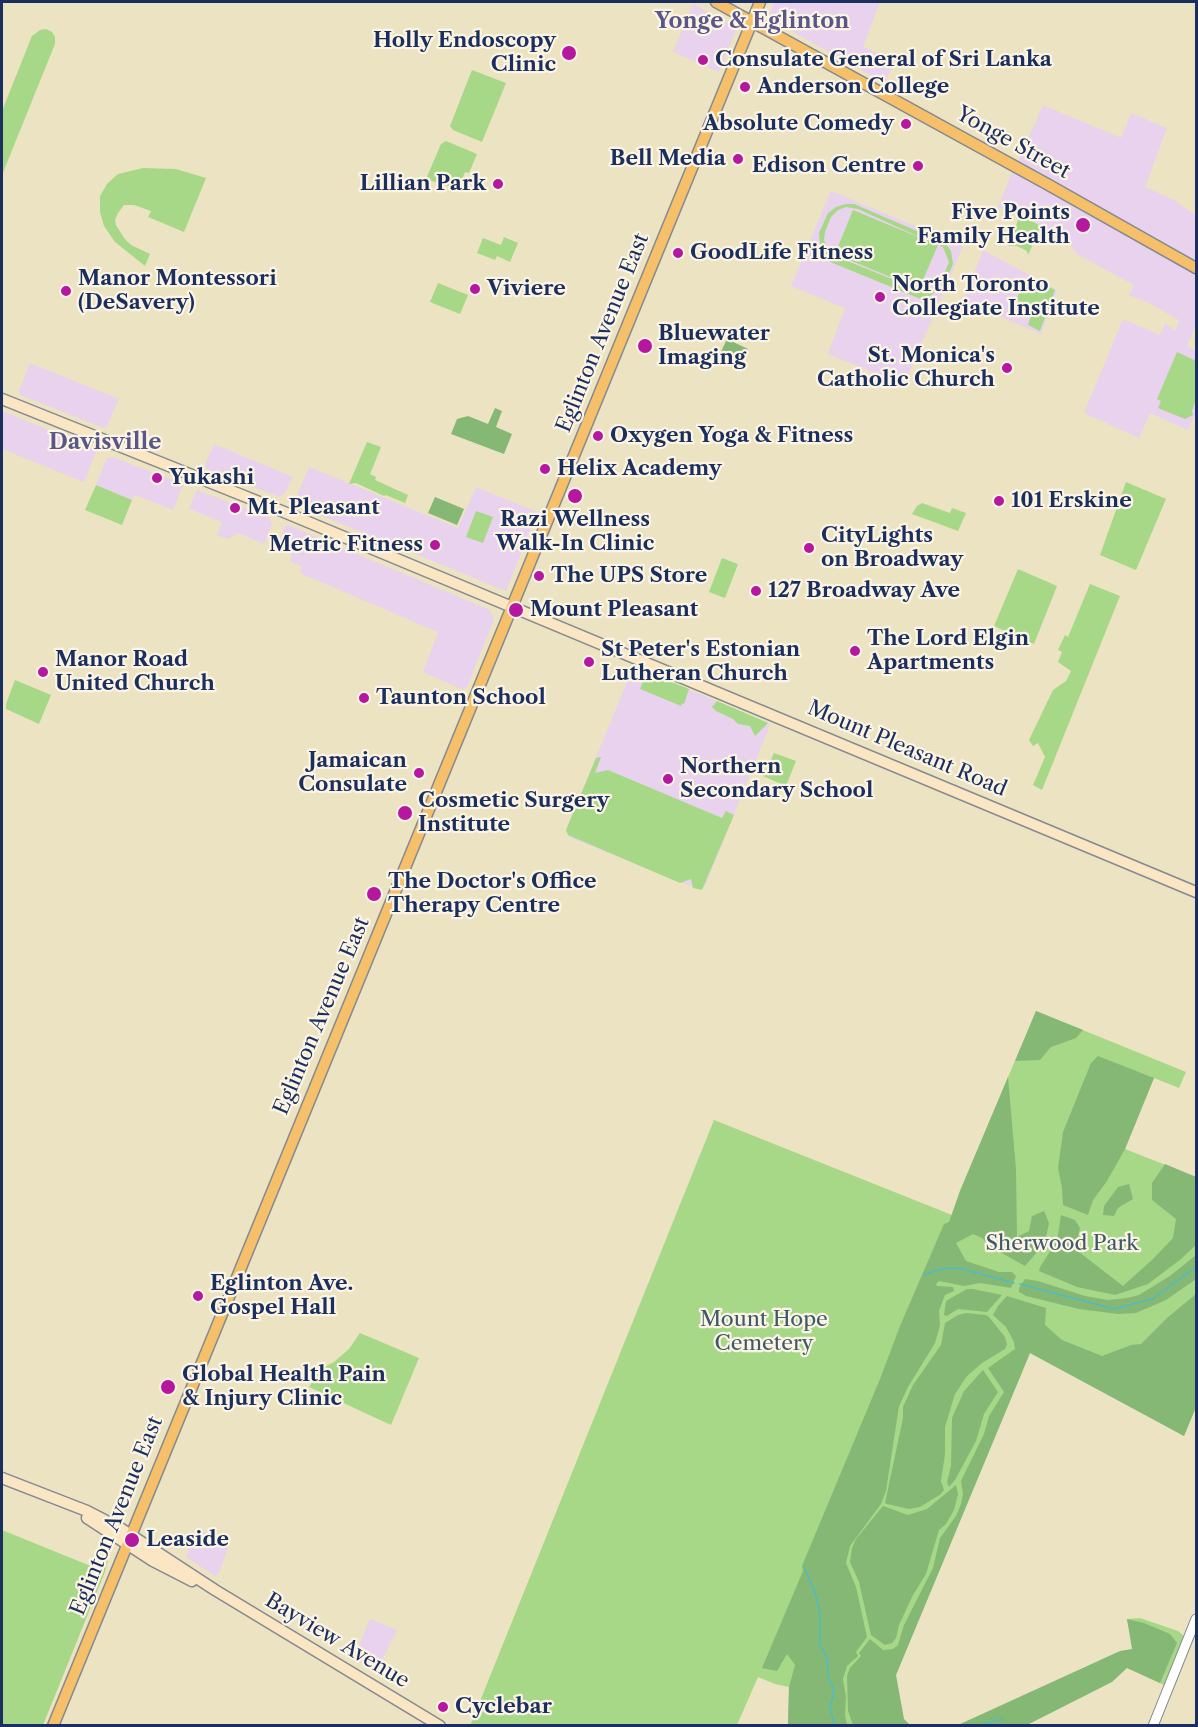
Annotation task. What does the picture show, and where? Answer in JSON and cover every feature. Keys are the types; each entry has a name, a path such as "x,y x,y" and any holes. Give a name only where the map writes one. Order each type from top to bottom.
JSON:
{"main road":[{"name":"Yonge Street","path":"716,2 1197,268"},
{"name":"Eglinton Avenue East","path":"52,1725 760,2"},
{"name":"Mount Pleasant Road","path":"2,399 284,512 1197,892"},
{"name":"Bayview Avenue","path":"2,1478 68,1505 129,1539 153,1561 214,1590 440,1725"}],"street":[{"path":"1153,1725 1197,1619"}],"shaded area":[{"path":"774,2 880,2 863,47 895,60 886,81 883,82 768,18"},
{"path":"693,4 737,28 719,72 673,52"},
{"path":"1043,105 1121,138 1131,113 1167,128 1145,187 1172,199 1196,215 1196,324 1187,346 1196,351 1196,412 1188,430 1150,413 1139,438 1084,413 1123,319 1160,335 1165,324 1176,330 1179,320 1129,295 1134,285 1077,254 1067,240 1020,215 998,207"},
{"name":"North Toronto Collegiate Institute","path":"831,191 963,246 904,385 828,354 845,308 791,286"},
{"path":"983,250 1057,290 1041,334 963,301"},
{"path":"30,363 119,399 107,426 104,428 20,395 19,391"},
{"path":"2,411 95,449 96,452 84,482 2,449"},
{"path":"214,444 293,477 285,493 279,497 206,469 205,465"},
{"path":"113,457 183,484 173,510 135,495 132,500 96,485 107,458"},
{"path":"309,467 458,528 476,487 537,512 506,591 298,506 295,500"},
{"path":"197,490 270,518 272,524 264,544 238,533 228,539 217,535 222,522 189,509"},
{"path":"288,525 490,610 494,619 467,687 459,688 423,672 438,632 300,573 302,567 290,561 292,555 276,548 285,526"},
{"name":"Northern Secondary School","path":"637,668 770,725 705,886 700,890 569,837 566,830 632,670"},
{"path":"197,1529 230,1542 219,1573 215,1576 186,1557"},
{"path":"370,1619 397,1630 377,1671 353,1659"}],"green space":[{"path":"46,29 52,32 55,44 2,175 2,111 32,36"},
{"path":"472,70 506,83 482,142 453,130 450,126"},
{"path":"446,141 477,154 469,173 465,172 458,189 426,179 441,144"},
{"path":"143,168 176,169 206,178 184,232 148,217 151,211 134,205 124,205 118,213 115,220 116,225 124,238 131,245 150,254 145,266 115,242 104,226 100,212 100,196 107,184 118,174"},
{"path":"854,204 945,243 951,251 953,264 943,287 931,295 928,302 818,257 823,252 819,233 828,213 836,207","holes":["846,207 858,209 928,241 853,210 835,254 919,289 938,245 943,247 949,262 940,283 934,289 924,292 835,256 824,240 831,217 838,210"]},
{"path":"1020,215 1041,226 1028,255 1027,251 1017,246 1008,246"},
{"path":"504,237 518,243 510,262 497,256 495,260 477,253 483,238 501,245"},
{"path":"1030,277 1055,290 1040,331 1028,325 1032,312 1029,307 1016,300 1021,289 1025,290"},
{"path":"438,283 468,295 460,314 430,302"},
{"path":"727,339 748,349 740,365 719,356"},
{"path":"1177,352 1196,361 1196,399 1193,415 1185,419 1158,408 1161,401 1157,399"},
{"path":"495,408 502,411 496,427 512,434 504,454 451,434 457,419 468,416 488,424"},
{"path":"367,442 381,447 370,474 376,477 375,480 408,495 405,503 356,483 349,484"},
{"path":"1126,482 1166,499 1136,570 1100,555"},
{"path":"96,485 132,500 122,525 85,510"},
{"path":"435,497 464,509 457,525 428,513"},
{"path":"922,503 950,513 952,508 966,513 958,531 912,514"},
{"path":"476,511 493,517 483,543 466,537"},
{"path":"722,558 738,564 725,598 709,592"},
{"path":"1018,569 1057,586 1034,644 994,626"},
{"path":"1090,584 1120,596 1042,790 1033,785 1045,757 1038,743 1033,746 1029,740 1053,690 1066,681 1071,671 1058,662 1062,652 1058,650 1065,635 1068,637"},
{"path":"647,672 689,689 684,704 682,703 681,706 640,689"},
{"path":"15,680 51,695 39,724 6,709"},
{"path":"717,701 768,723 755,736 750,726 738,724 716,711 712,707"},
{"path":"774,753 796,761 786,786 763,776"},
{"path":"601,757 595,773 608,770 722,818 726,811 734,815 702,890 693,888 691,879 680,883 568,835 566,830 596,758"},
{"path":"1036,1011 1186,1072 1179,1088 1154,1078 1125,1149 1196,1177 1196,1407 1184,1436 1030,1353 875,1725 788,1725 789,1687 758,1677 737,1725 470,1726 714,1120 952,1215"},
{"path":"1036,1011 1083,1030 1076,1038 1051,1047 1040,1060 1015,1061"},
{"path":"1098,1056 1154,1078 1125,1149 1093,1200 1088,1215 1063,1205 1058,1168 1063,1132 1091,1063"},
{"path":"1008,1077 1016,1169 1017,1237 1029,1231 1032,1216 1044,1211 1049,1223 1045,1243 1025,1266 973,1234 956,1243 966,1261 999,1272 1012,1272 1016,1276 1011,1288 980,1283 964,1286 939,1281 936,1284 953,1287 954,1291 945,1295 939,1311 940,1325 935,1343 899,1406 886,1491 881,1504 850,1546 846,1563 856,1587 867,1637 856,1652 858,1656 847,1666 843,1679 847,1725 788,1725 789,1687 795,1665 787,1654 777,1671 762,1668 900,1326 944,1224 949,1222"},
{"name":"Sherwood Park","path":"1165,1164 1196,1177 1196,1245 1181,1259 1148,1284 1115,1295 1077,1287 1039,1271 1057,1241 1061,1215 1075,1220 1080,1228 1075,1249 1123,1286 1173,1238 1176,1219 1152,1200 1152,1183"},
{"path":"1129,1184 1133,1199 1118,1208 1114,1216 1103,1215 1104,1206 1118,1187"},
{"path":"1196,1255 1196,1279 1166,1300 1136,1313 1118,1314 1079,1309 1026,1296 1019,1292 1025,1279 1085,1296 1108,1300 1127,1298 1139,1295 1170,1276"},
{"path":"967,1289 1002,1295 987,1312 958,1309 947,1316 944,1315 946,1301"},
{"path":"1196,1294 1196,1407 1184,1436 1030,1353 896,1675 904,1719 910,1725 853,1725 848,1711 847,1676 850,1668 861,1656 859,1653 870,1639 883,1650 893,1649 898,1645 904,1625 933,1568 940,1538 956,1516 961,1504 963,1494 961,1481 984,1434 989,1416 1004,1392 988,1368 1015,1349 1006,1327 993,1315 998,1306 1007,1296 1046,1308 1045,1325 1062,1340 1102,1356 1131,1345 1141,1344"},
{"path":"966,1313 989,1317 1005,1337 1007,1345 1005,1349 982,1363 967,1376 955,1394 945,1427 945,1454 941,1481 944,1490 941,1494 920,1507 909,1509 887,1504 885,1503 903,1418 903,1407 913,1385 941,1345 945,1323"},
{"path":"360,1333 419,1358 391,1425 309,1387 321,1369 334,1362 349,1349"},
{"path":"983,1370 998,1392 984,1414 976,1441 949,1487 947,1482 951,1466 952,1418 964,1391"},
{"path":"956,1485 958,1494 954,1510 946,1524 939,1530 926,1574 913,1595 899,1625 896,1638 892,1643 885,1645 871,1635 859,1582 850,1562 852,1548 856,1539 883,1506 908,1515 927,1509"},
{"path":"2,1530 98,1569 102,1567 106,1558 108,1559 105,1572 43,1725 2,1725"},
{"path":"1140,1618 1178,1631 1184,1636 1164,1685 1127,1668 1133,1649 1127,1619"},
{"path":"1127,1619 1144,1623 1170,1634 1177,1643 1160,1683 1127,1668 1112,1682 1027,1725 958,1725 1120,1651 1132,1649"}],"waterway":[{"path":"1020,1284 1114,1309 1152,1299 1196,1267"},
{"path":"924,1275 951,1268 963,1269 1014,1283"},
{"path":"804,1567 815,1593 820,1613 820,1645 827,1658 828,1676 833,1688 830,1708 835,1726"},
{"path":"977,1726 1002,1719"}],"place":[{"name":"Holly Endoscopy Clinic","path":"569,53"},
{"name":"Consulate General of Sri Lanka","path":"703,60"},
{"name":"Anderson College","path":"745,87"},
{"name":"Absolute Comedy","path":"906,124"},
{"name":"Bell Media","path":"738,159"},
{"name":"Edison Centre","path":"918,166"},
{"name":"Lillian Park","path":"498,184"},
{"name":"Five Points Family Health","path":"1083,225"},
{"name":"GoodLife Fitness","path":"678,253"},
{"name":"Viviere","path":"475,289"},
{"name":"Manor Montessori (DeSavery)","path":"66,291"},
{"name":"North Toronto Collegiate Institute","path":"880,297"},
{"name":"Bluewater Imaging","path":"645,346"},
{"name":"St. Monica's Catholic Church","path":"1007,368"},
{"name":"Oxygen Yoga & Fitness","path":"598,436"},
{"name":"Helix Academy","path":"545,469"},
{"name":"Yukashi","path":"157,478"},
{"name":"Razi Wellness Walk-In Clinic","path":"575,496"},
{"name":"101 Erskine","path":"999,501"},
{"name":"Mt. Pleasant","path":"235,508"},
{"name":"Metric Fitness","path":"435,545"},
{"name":"CityLights on Broadway","path":"809,548"},
{"name":"The UPS Store","path":"539,576"},
{"name":"127 Broadway Ave","path":"756,591"},
{"name":"Mount Pleasant","path":"516,610"},
{"name":"The Lord Elgin Apartments","path":"855,651"},
{"name":"St Peter's Estonian Lutheran Church","path":"589,662"},
{"name":"Manor Road United Church","path":"43,672"},
{"name":"Taunton School","path":"364,698"},
{"name":"Jamaican Consulate","path":"419,773"},
{"name":"Northern Secondary School","path":"668,779"},
{"name":"Cosmetic Surgery Institute","path":"405,813"},
{"name":"The Doctor's Office Therapy Centre","path":"374,894"},
{"name":"Eglinton Ave. Gospel Hall","path":"198,1296"},
{"name":"Global Health Pain & Injury Clinic","path":"168,1387"},
{"name":"Leaside","path":"132,1540"},
{"name":"Cyclebar","path":"443,1707"}],"district":[{"name":"Yonge & Eglinton","path":"752,22"},
{"name":"Davisville","path":"105,443"}],"park label":[{"name":"Mount Hope Cemetery","path":"764,1332"}]}
